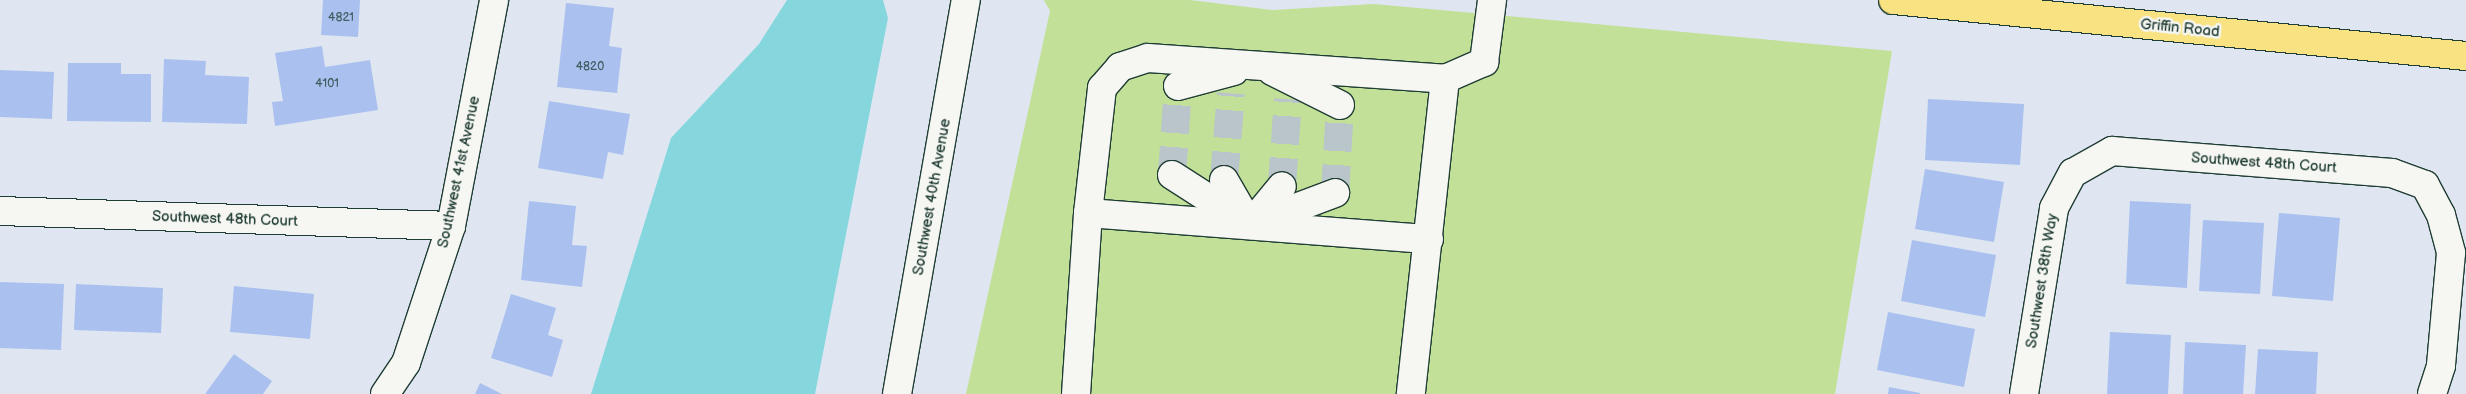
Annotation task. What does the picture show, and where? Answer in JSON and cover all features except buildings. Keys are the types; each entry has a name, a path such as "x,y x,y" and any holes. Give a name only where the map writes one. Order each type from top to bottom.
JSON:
{"main road":[{"name":"Griffin Road","path":"1893,0 2466,56"}],"street":[{"name":"Southwest 41st Avenue","path":"385,394 406,363 451,226 494,0"},
{"name":"Southwest 40th Avenue","path":"897,394 966,0"},
{"path":"1076,394 1088,213 1102,88 1120,67 1148,58 1444,79 1484,62 1492,0"},
{"path":"1231,93 1259,65"},
{"path":"1259,65 1288,99"},
{"path":"1178,86 1259,65 1340,105"},
{"path":"1411,394 1429,240 1444,79"},
{"name":"Southwest 48th Court","path":"2073,173 2112,151 2392,173 2425,185 2441,215 2451,253 2441,366 2432,394"},
{"name":"Southwest 38th Way","path":"2024,394 2054,208 2073,173"},
{"path":"1172,174 1250,225"},
{"path":"1224,180 1250,225"},
{"path":"1250,225 1282,186"},
{"path":"1250,225 1335,193"},
{"name":"Southwest 48th Court","path":"0,211 451,226"},
{"path":"1088,213 1429,240"}],"green space":[{"path":"1044,0 1190,0 1273,10 1374,4 1892,51 1835,394 966,394 1050,11"}],"water":[{"path":"787,0 883,0 888,18 815,394 591,394 671,138 759,44"}],"tunnel":[{"path":"1172,175 1178,86"},
{"path":"1224,180 1231,93"},
{"path":"1282,186 1288,99"},
{"path":"1335,193 1340,105"}]}
